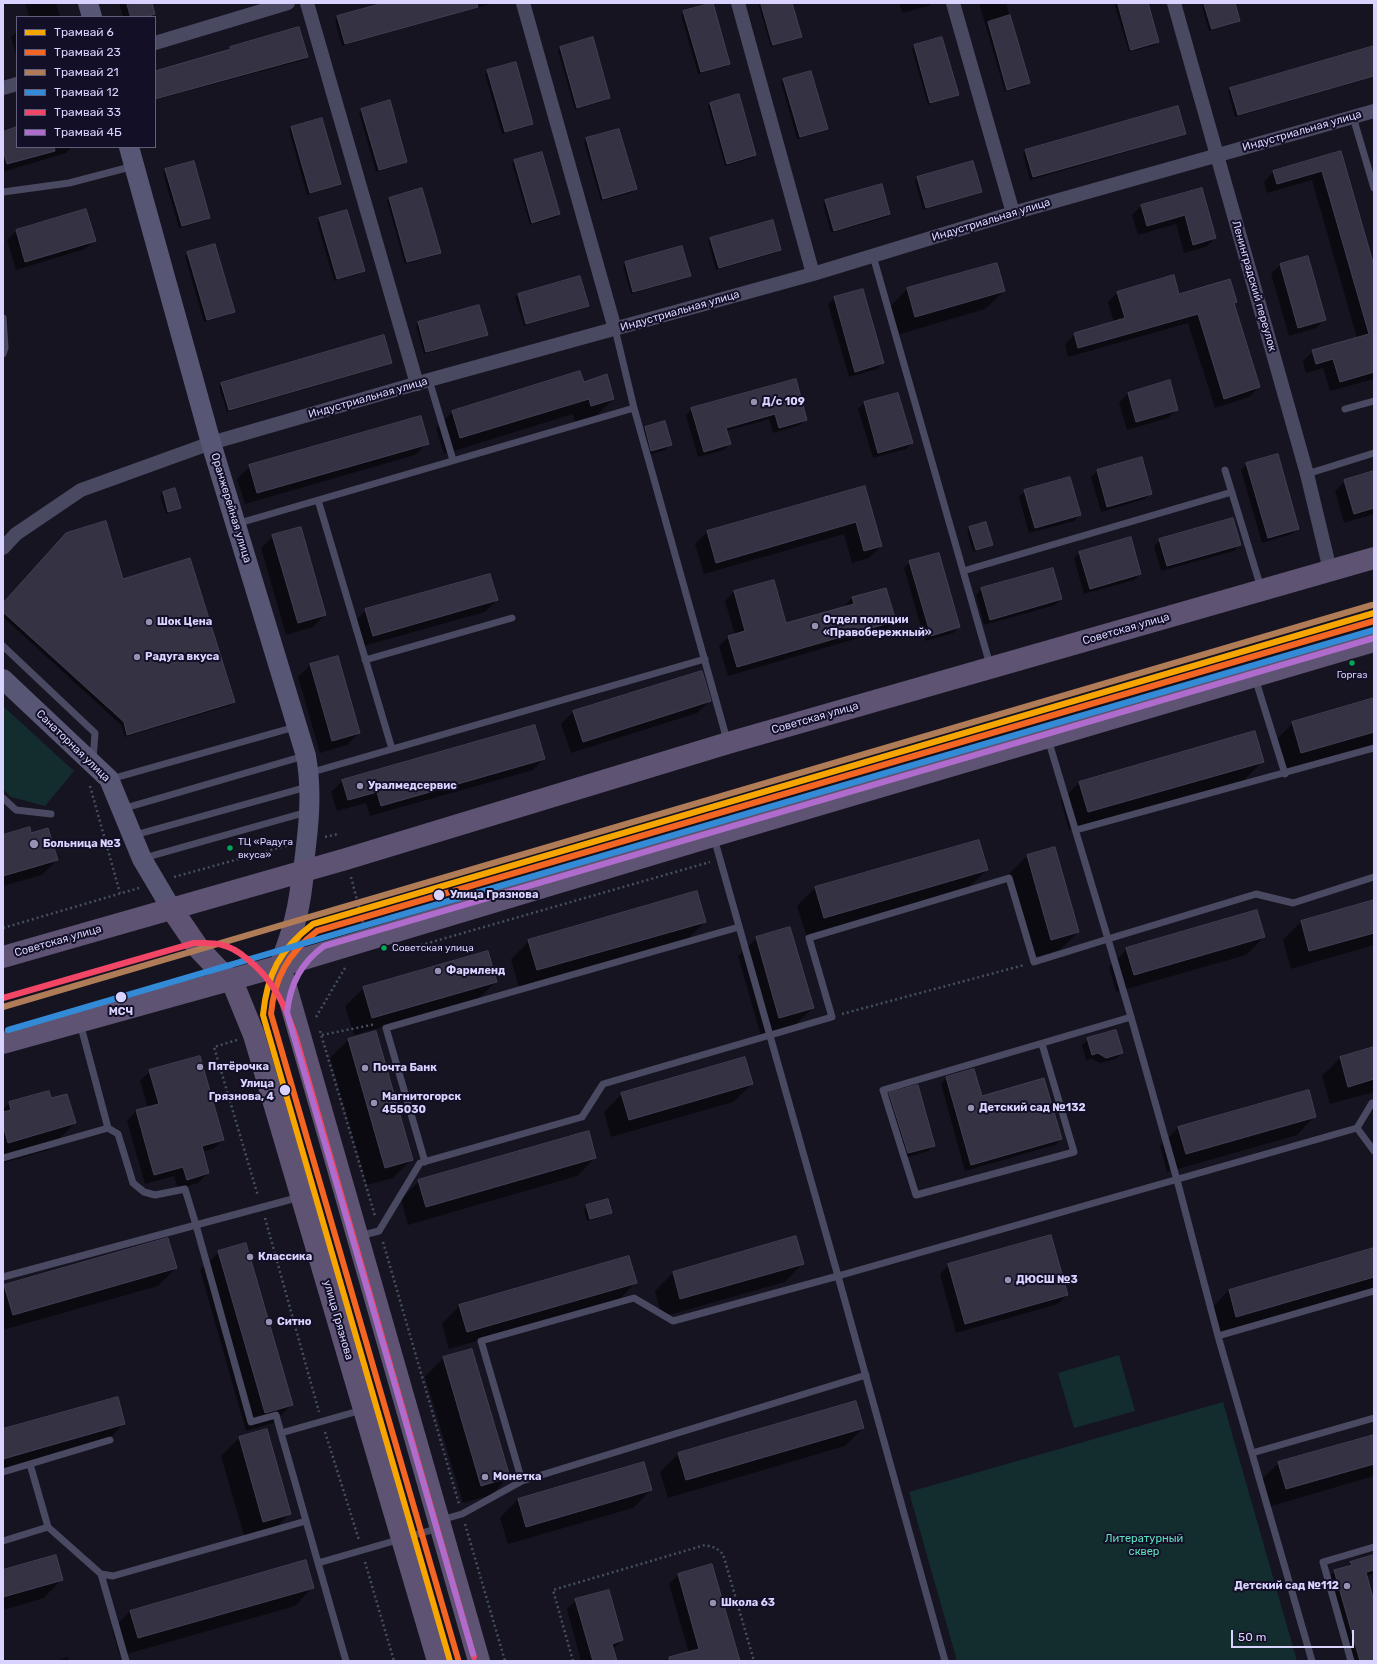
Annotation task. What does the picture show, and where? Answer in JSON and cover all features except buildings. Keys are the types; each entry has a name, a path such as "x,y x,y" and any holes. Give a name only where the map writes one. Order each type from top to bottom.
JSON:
{"main road":[{"path":"88,3 92,16"},
{"name":"Оранжерейная улица","path":"131,156 211,444 297,726 308,772 310,811 303,871"},
{"name":"Советская улица","path":"3,957 303,871 728,743 1374,558"},
{"path":"3,1043 232,981 713,836 1374,641"},
{"name":"Санаторная улица","path":"3,679 101,771 121,809 142,859 171,908"},
{"path":"303,871 300,900 294,928 280,966 479,1661"},
{"path":"171,908 199,949 232,981"},
{"name":"улица Грязнова","path":"232,981 254,1035 438,1661"}],"street":[{"path":"156,43 288,3"},
{"path":"307,3 423,382"},
{"path":"523,3 615,329"},
{"path":"738,3 814,274"},
{"path":"953,3 1013,212"},
{"name":"Ленинградский переулок","path":"1174,3 1307,474 1330,570"},
{"path":"3,88 16,84"},
{"name":"Индустриальная улица","path":"3,548 16,534 82,490 211,444 423,382 814,274 1013,212 1374,111"}],"lane":[{"path":"1353,117 1374,188"},
{"path":"3,192 69,183 131,156"},
{"path":"873,256 991,668"},
{"path":"3,318 5,348 3,354"},
{"path":"615,329 634,408 728,743"},
{"path":"423,382 453,460"},
{"path":"1346,409 1374,401"},
{"path":"236,524 634,408"},
{"path":"1307,474 1374,453"},
{"path":"1225,470 1261,590"},
{"path":"963,571 1232,492"},
{"path":"318,500 392,749"},
{"path":"365,660 512,618"},
{"path":"3,646 96,733 101,771 297,726"},
{"path":"121,809 308,772 705,659"},
{"path":"1254,676 1286,774"},
{"path":"1048,737 1131,1017 1177,1180 1218,1336 1312,1661"},
{"path":"1076,830 1286,774 1374,748"},
{"path":"132,836 308,772"},
{"path":"3,798 16,810 51,814"},
{"path":"142,859 310,811"},
{"path":"713,836 946,1661"},
{"path":"357,1236 379,1231 420,1163 582,1117 603,1084 769,1034 832,1017 809,938 1009,878 1034,962 1256,894 1293,903 1374,878"},
{"path":"425,1162 386,1028 739,927"},
{"path":"1042,1044 1074,1152 916,1195 883,1090 1131,1017"},
{"path":"80,1022 108,1128 118,1134 133,1183 144,1192 155,1195 185,1189 251,1422 276,1415 346,1661"},
{"path":"522,1481 481,1341 634,1298 673,1321 838,1276 1357,1128 1372,1103 1374,1103"},
{"path":"3,1158 108,1128"},
{"path":"1357,1128 1374,1151"},
{"path":"3,1277 302,1197"},
{"path":"1218,1336 1374,1291"},
{"path":"318,1563 402,1539 440,1524 462,1514 522,1481 866,1375"},
{"path":"281,1433 364,1410"},
{"path":"1252,1453 1374,1418"},
{"path":"3,1472 110,1440"},
{"path":"30,1464 48,1528 101,1574 113,1576 306,1521"},
{"path":"3,1541 48,1528"},
{"path":"1351,1661 1323,1562 1374,1547"},
{"path":"101,1574 126,1661"}],"path":[{"path":"101,771 88,780 120,893"},
{"path":"410,949 720,859"},
{"path":"349,870 363,925"},
{"path":"832,1017 1034,962"},
{"path":"316,1017 344,968 351,966"},
{"path":"322,1035 374,1023 386,1028"},
{"path":"573,1661 553,1590 705,1545 716,1548 723,1554 754,1661"}],"green space":[{"path":"3,706 74,771 45,806 11,797 3,789"},
{"path":"1119,1355 1135,1411 1074,1428 1058,1373"},
{"name":"Литературный сквер","path":"1223,1402 1297,1661 957,1661 909,1492"}],"tram line":[{"name":"21","path":"3,1007 1372,605"},
{"name":"6","path":"450,1661 263,1015 265,1000 272,975 277,964 292,943 313,924 1374,613"},
{"name":"23","path":"458,1659 271,1014 275,989 279,978 290,958 298,948 317,931 1374,621"},
{"name":"12","path":"8,1030 1374,630"},
{"name":"4Б","path":"473,1654 287,1013 294,984 298,975 309,960 324,946 1374,638"},
{"name":"33","path":"3,998 194,943 215,943 235,950 256,966 272,985 289,1017 297,1041 474,1657"}],"place":[{"name":"Д/с 109","path":"754,402"},
{"name":"Шок Цена","path":"149,622"},
{"name":"Отдел полиции «Правобережный»","path":"815,626"},
{"name":"Радуга вкуса","path":"137,657"},
{"name":"Горгаз","path":"1352,663"},
{"name":"Уралмедсервис","path":"360,786"},
{"name":"Больница №3","path":"34,844"},
{"name":"ТЦ «Радуга вкуса»","path":"230,848"},
{"name":"Улица Грязнова","path":"439,895"},
{"name":"Советская улица","path":"384,948"},
{"name":"Фармленд","path":"438,971"},
{"name":"МСЧ","path":"121,997"},
{"name":"Пятёрочка","path":"200,1067"},
{"name":"Почта Банк","path":"365,1068"},
{"name":"Улица Грязнова, 4","path":"285,1090"},
{"name":"Магнитогорск 455030","path":"374,1103"},
{"name":"Детский сад №132","path":"971,1108"},
{"name":"Классика","path":"250,1257"},
{"name":"ДЮСШ №3","path":"1008,1280"},
{"name":"Ситно","path":"269,1322"},
{"name":"Монетка","path":"485,1477"},
{"name":"Детский сад №112","path":"1347,1586"},
{"name":"Школа 63","path":"713,1603"}]}
